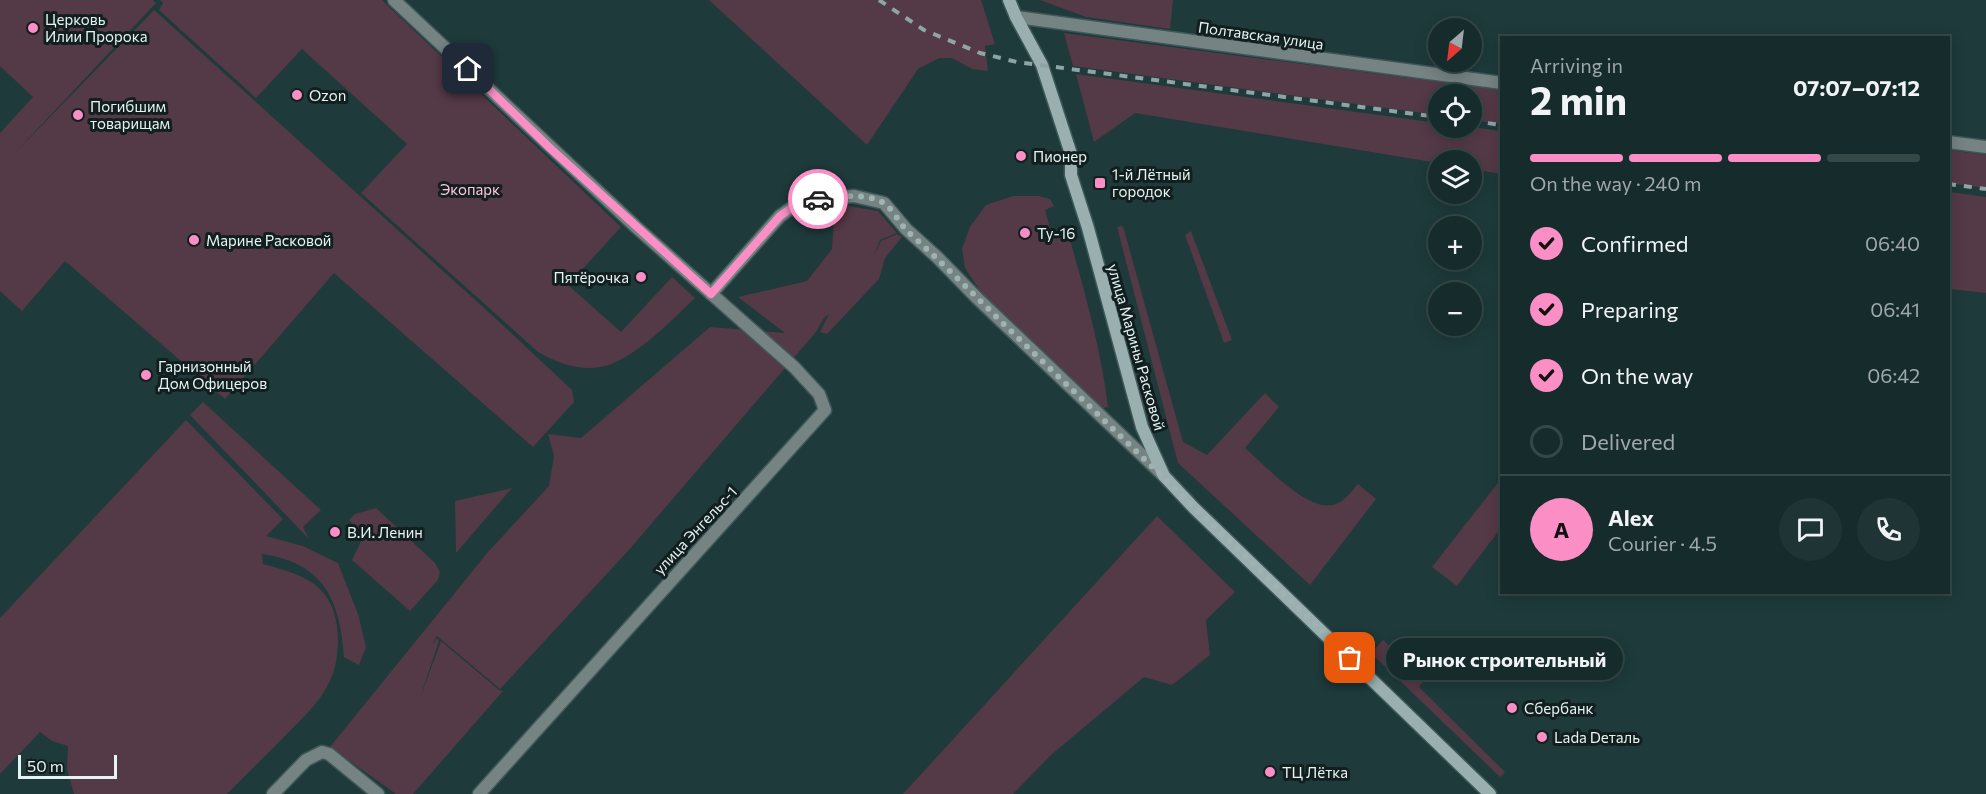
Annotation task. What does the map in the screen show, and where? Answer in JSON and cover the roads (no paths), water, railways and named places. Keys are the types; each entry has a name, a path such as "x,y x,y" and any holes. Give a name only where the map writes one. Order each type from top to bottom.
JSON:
{"main road":[{"name":"улица Марины Расковой","path":"1009,0 1042,65 1071,154 1071,175 1088,228 1142,427 1164,476 1194,508 1490,794"}],"street":[{"name":"улица Энгельс-1","path":"393,0 550,148 794,367 819,394 825,410 479,794"},
{"name":"Полтавская улица","path":"1016,17 1500,83"},
{"path":"1950,142 1986,147"},
{"path":"711,294 780,216 800,202 837,197 865,198 884,203 906,230 938,258 1164,476"},
{"path":"273,794 306,760 322,752 329,754 378,794"}],"railway":[{"path":"879,0 924,30 980,53 1017,62 1428,116"},
{"path":"1482,122 1500,125"},
{"path":"1950,184 1986,189"}],"place":[{"name":"Церковь Илии Пророка","path":"33,28"},
{"name":"Ozon","path":"297,95"},
{"name":"Погибшим товарищам","path":"78,115"},
{"name":"Пионер","path":"1021,156"},
{"name":"1-й Лётный городок","path":"1100,183"},
{"name":"Ту-16","path":"1025,233"},
{"name":"Марине Расковой","path":"194,240"},
{"name":"Пятёрочка","path":"641,277"},
{"name":"Гарнизонный Дом Офицеров","path":"146,375"},
{"name":"В.И. Ленин","path":"335,532"},
{"name":"Рынок строительный","path":"1350,658"},
{"name":"Сбербанк","path":"1512,708"},
{"name":"Lada Dеталь","path":"1542,737"},
{"name":"ТЦ Лётка","path":"1270,772"}],"park label":[{"name":"Экопарк","path":"470,189"}]}
